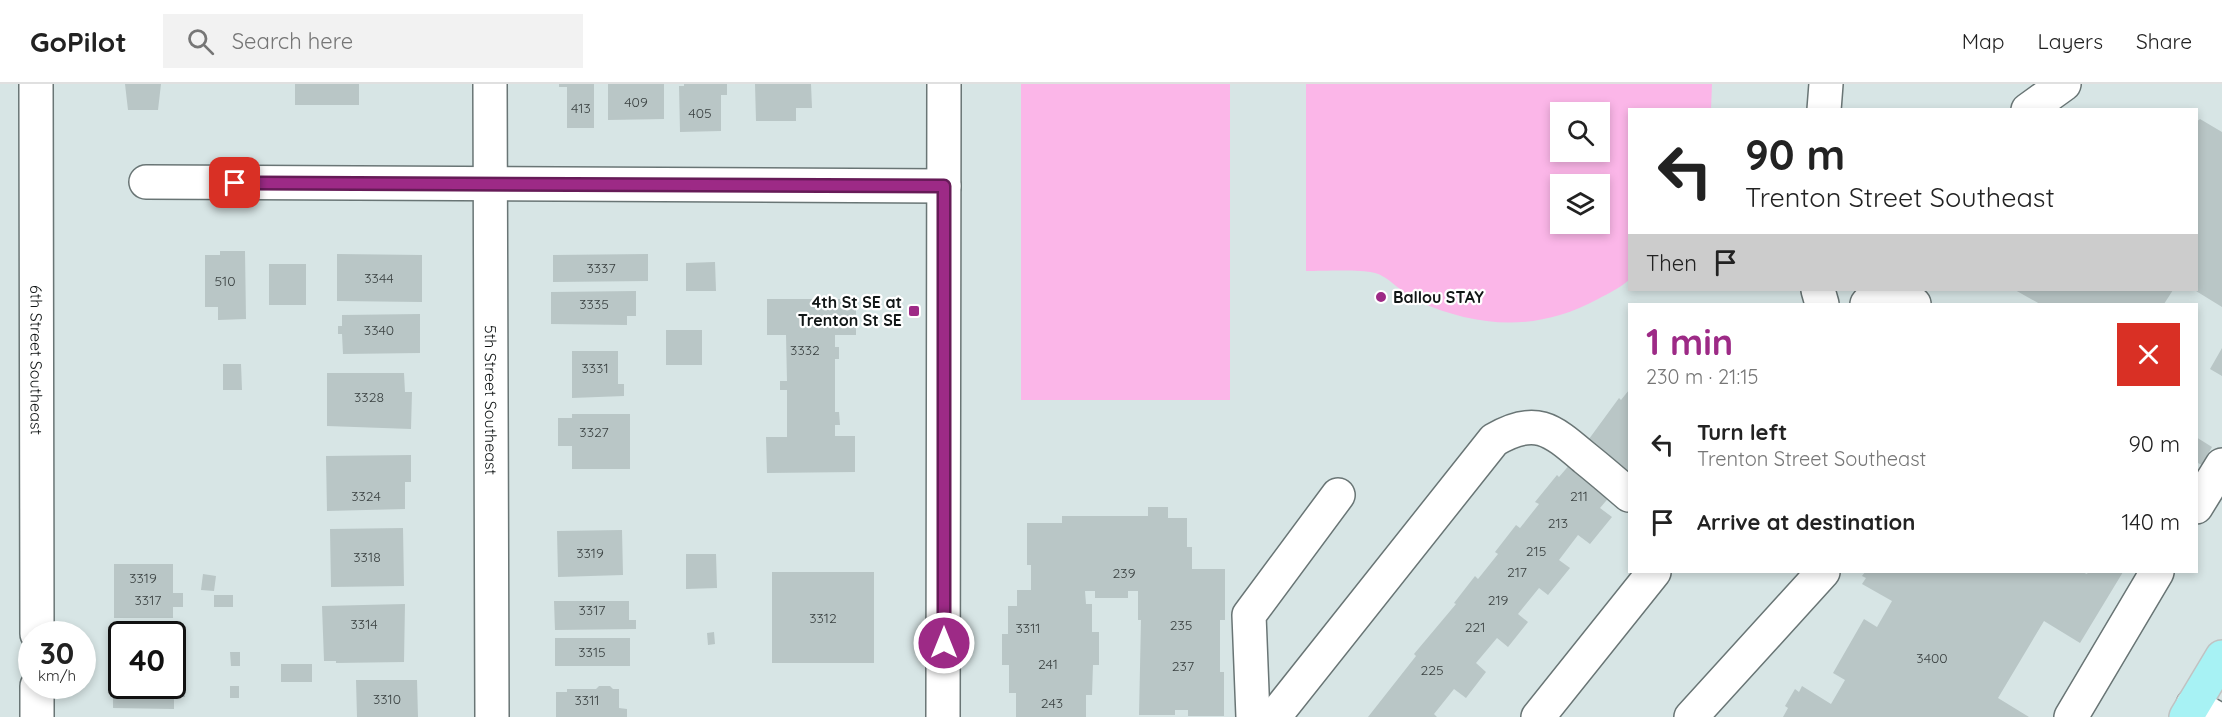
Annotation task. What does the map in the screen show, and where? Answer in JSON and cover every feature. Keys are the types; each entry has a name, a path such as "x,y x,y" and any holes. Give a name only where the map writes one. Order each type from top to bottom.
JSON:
{"main road":[{"path":"2198,713 2222,657"}],"street":[{"name":"6th Street Southeast","path":"36,84 37,621"},
{"name":"5th Street Southeast","path":"490,84 492,717"},
{"path":"944,84 944,717"},
{"path":"1824,108 1827,84"},
{"path":"2031,108 2064,84"},
{"path":"146,183 944,186"},
{"path":"1868,303 1878,291"},
{"path":"1897,291 1913,303"},
{"path":"1275,717 1494,440 1512,429 1536,428 1555,432 1628,494"},
{"path":"2198,504 2222,465"},
{"path":"1253,717 1249,615 1338,495"},
{"path":"1539,717 1653,573"},
{"path":"1691,717 1822,573"},
{"path":"2071,717 2156,573"},
{"path":"37,699 37,717"}],"shaded area":[{"path":"1021,84 1230,84 1230,400 1021,400"},
{"path":"1306,84 1712,84 1711,108 1628,108 1628,281 1622,286 1575,310 1553,317 1508,323 1463,317 1440,310 1417,301 1380,275 1368,272 1306,271"}],"building":[{"path":"125,84 161,84 158,110 128,110"},
{"path":"295,84 359,84 359,105 295,105"},
{"path":"559,84 594,84 594,128 567,128 567,87 559,87"},
{"path":"608,84 664,84 664,119 608,120"},
{"path":"684,84 727,84 727,95 721,95 721,131 680,132 679,86 684,86"},
{"path":"755,84 811,84 812,108 796,108 796,121 756,121"},
{"path":"2200,119 2222,132 2222,307 2196,291 2198,291 2198,120"},
{"path":"220,251 245,251 246,319 218,320 218,307 205,307 205,255 220,255"},
{"path":"337,254 422,255 422,302 337,301"},
{"path":"648,254 648,281 553,282 553,255"},
{"path":"715,262 716,291 686,291 686,263"},
{"path":"269,264 306,264 306,305 269,305"},
{"path":"636,291 636,316 627,316 627,325 551,324 551,292"},
{"path":"2017,291 2172,291 2165,303 2038,303"},
{"path":"767,299 856,299 856,335 835,335 835,347 839,347 839,359 835,359 835,412 839,412 840,425 835,425 835,436 855,436 855,472 767,473 766,437 787,437 787,390 780,390 780,381 787,381 786,335 767,335"},
{"path":"420,314 420,353 343,354 342,334 338,334 338,326 342,326 342,315"},
{"path":"666,330 702,330 702,365 666,365"},
{"path":"2222,348 2222,376 2210,369"},
{"path":"572,351 618,351 618,384 624,384 624,396 572,398"},
{"path":"223,364 241,364 242,390 223,390"},
{"path":"327,373 404,373 405,392 412,392 411,429 327,426"},
{"path":"1628,391 1628,471 1589,439 1619,398 1621,400"},
{"path":"572,414 630,414 630,469 572,469 572,446 558,446 558,418 572,418"},
{"path":"2198,438 2212,447 2202,465 2198,463"},
{"path":"411,455 411,482 405,482 405,509 327,511 326,456"},
{"path":"1571,463 1611,495 1600,508 1612,517 1590,544 1578,535 1559,560 1570,568 1548,595 1539,588 1518,614 1528,622 1508,647 1497,638 1476,663 1486,672 1466,698 1454,689 1434,714 1437,717 1368,717 1475,576 1478,579 1498,554 1495,552 1516,525 1520,528 1539,504 1535,502 1557,475 1559,477"},
{"path":"1148,507 1168,507 1168,518 1187,518 1187,547 1192,547 1192,569 1225,569 1225,620 1220,620 1220,672 1224,672 1224,716 1188,716 1188,710 1175,710 1175,715 1139,715 1141,620 1138,620 1138,591 1128,591 1128,598 1095,598 1095,591 1085,591 1086,604 1092,604 1092,632 1099,632 1099,665 1093,665 1092,695 1086,695 1086,717 1016,717 1016,693 1009,693 1009,665 1002,665 1002,634 1008,634 1008,606 1017,606 1017,590 1031,590 1031,565 1027,565 1027,523 1062,523 1062,516 1148,516"},
{"path":"403,528 404,586 331,587 330,529"},
{"path":"622,530 623,575 558,577 557,531"},
{"path":"686,554 716,554 717,588 686,589"},
{"path":"114,564 173,564 173,593 183,593 183,607 173,607 173,618 114,618"},
{"path":"772,572 874,572 874,663 772,663"},
{"path":"1864,573 2122,573 2080,643 2044,621 1998,698 2029,717 1783,717 1788,708 1785,706 1795,689 1799,692 1802,686 1831,704 1845,680 1833,673 1864,619 1877,627 1892,601 1862,584 1866,578 1862,576"},
{"path":"203,574 216,576 214,591 201,590"},
{"path":"214,595 233,595 233,607 214,607"},
{"path":"554,601 629,601 629,620 636,620 636,629 555,630"},
{"path":"405,604 404,662 336,663 336,661 324,661 322,606"},
{"path":"714,632 715,644 708,645 707,633"},
{"path":"555,638 630,638 630,666 555,666"},
{"path":"230,652 240,652 240,666 231,666"},
{"path":"281,664 312,664 312,682 281,682"},
{"path":"356,680 417,680 418,717 357,717"},
{"path":"230,686 239,686 239,698 230,698"},
{"path":"599,686 619,689 619,708 627,709 627,717 556,717 556,692 567,692 567,689 596,689"},
{"path":"113,699 174,699 174,709 113,708"}],"place":[{"name":"Ballou STAY","path":"1381,297"},
{"name":"4th St SE at Trenton St SE","path":"914,311"}],"route":[{"path":"235,183 944,186 944,643"}]}
